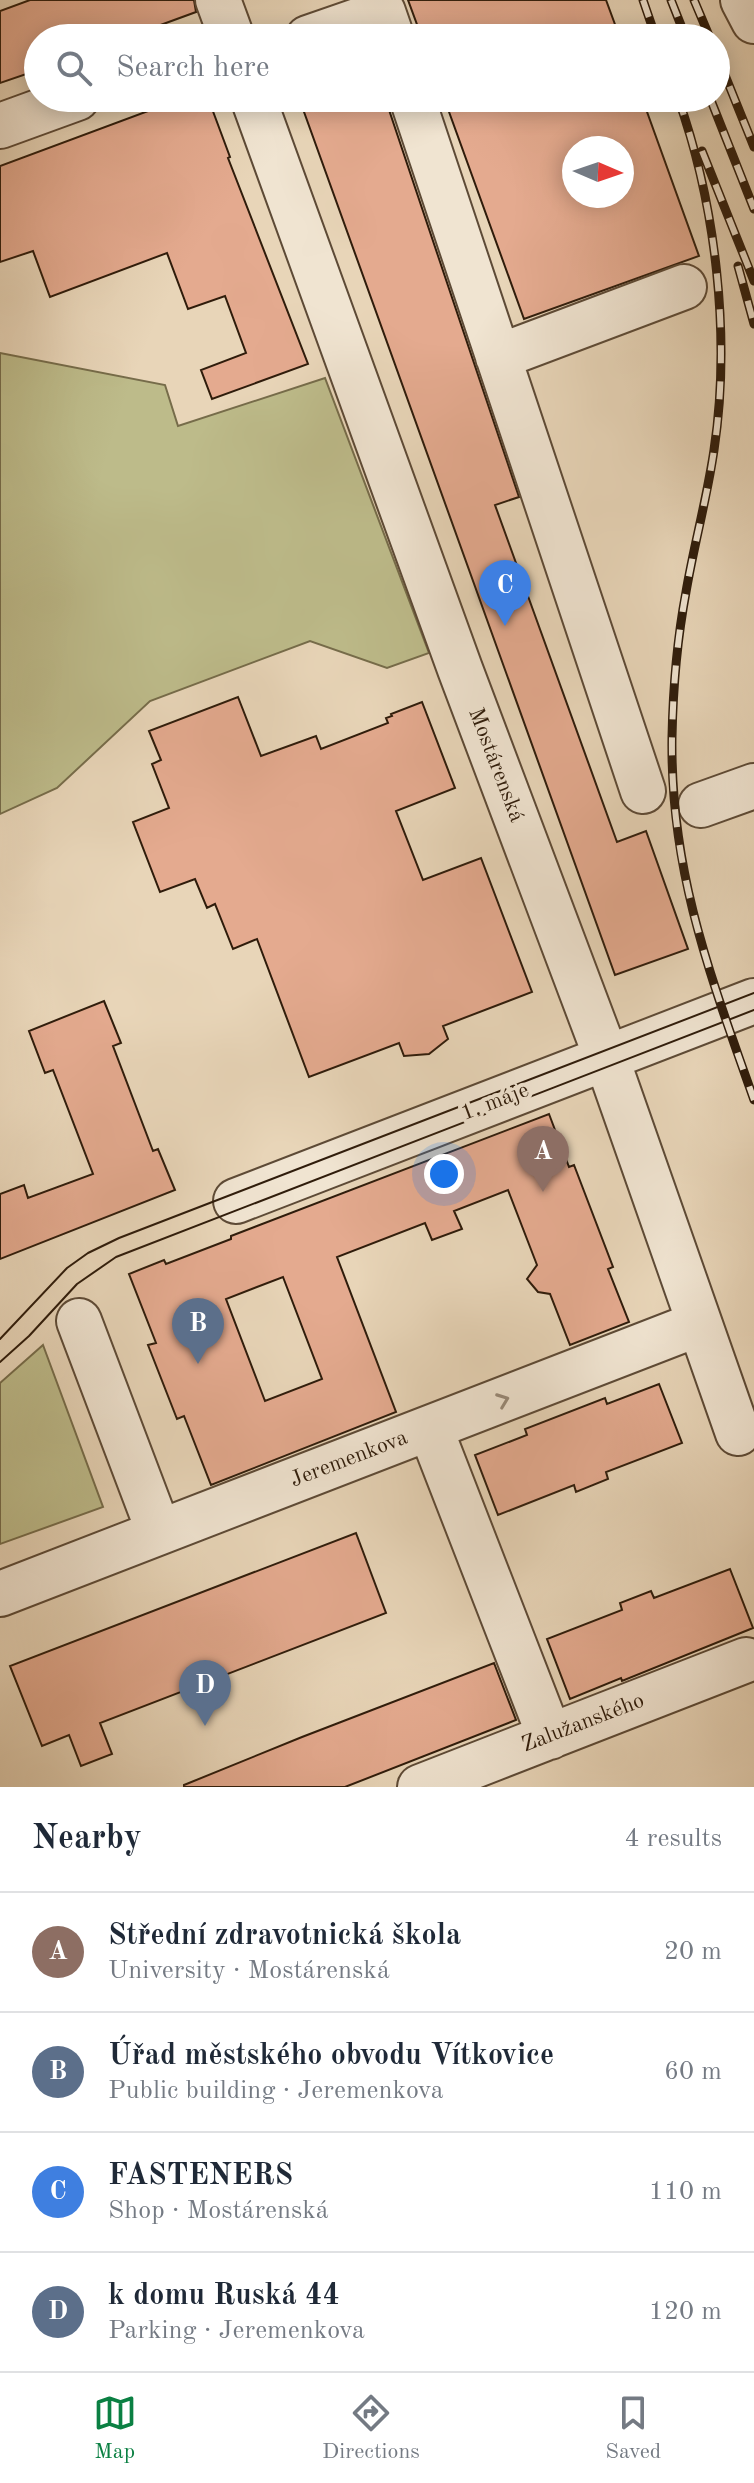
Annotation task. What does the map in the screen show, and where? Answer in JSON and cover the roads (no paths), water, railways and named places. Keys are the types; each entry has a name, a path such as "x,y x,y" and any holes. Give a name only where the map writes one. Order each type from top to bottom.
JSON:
{"street":[{"path":"218,0 227,24"},
{"path":"743,0 754,21"},
{"path":"359,24 385,17"},
{"path":"0,126 38,112"},
{"name":"Mostárenská","path":"258,112 606,1059 738,1433"},
{"path":"417,112 643,791"},
{"path":"498,357 684,287"},
{"path":"701,805 754,786"},
{"name":"1. máje","path":"236,1201 754,1001"},
{"path":"79,1321 159,1532"},
{"name":"Jeremenkova","path":"0,1594 698,1324"},
{"path":"430,1428 550,1737"},
{"name":"Zalužanského","path":"420,1787 746,1660"}],"tram line":[{"path":"0,1339 67,1268 88,1253 119,1238 754,993"},
{"path":"0,1362 77,1284 116,1257 754,1010"}],"railway":[{"path":"643,0 651,24"},
{"path":"671,0 680,24"},
{"path":"694,0 704,24"},
{"path":"730,88 754,147"},
{"path":"682,112 711,227 717,272 721,362 714,450 678,646 672,737 673,786 685,878 696,922 754,1100"},
{"path":"716,112 754,209"},
{"path":"702,151 754,281"},
{"path":"738,266 754,324"}],"place":[{"name":"FASTENERS","path":"505,626"},
{"name":"Střední zdravotnická škola","path":"543,1192"},
{"name":"Úřad městského obvodu Vítkovice","path":"198,1364"},
{"name":"k domu Ruská 44","path":"205,1726"}]}
